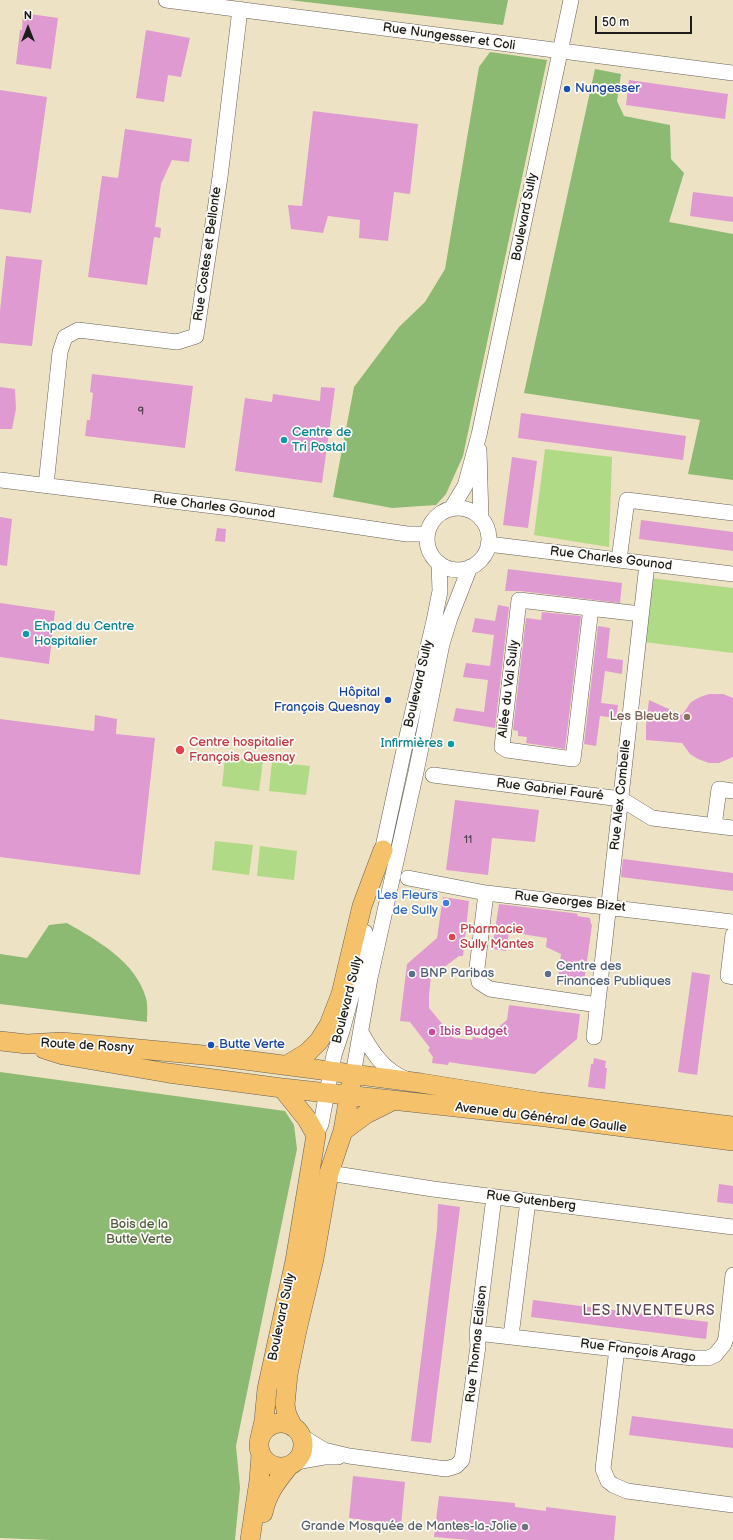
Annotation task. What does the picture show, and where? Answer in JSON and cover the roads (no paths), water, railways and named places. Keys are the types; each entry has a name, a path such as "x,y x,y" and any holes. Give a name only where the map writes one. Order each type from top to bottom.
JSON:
{"main road":[{"path":"288,1065 307,1053 319,1041 329,1025 341,994 362,906 383,850"},
{"path":"0,1041 27,1044"},
{"name":"Route de Rosny","path":"27,1044 61,1042 107,1046 288,1065 353,1075"},
{"name":"Route de Rosny","path":"27,1044 63,1055 168,1073 349,1096"},
{"name":"Avenue du Général de Gaulle","path":"353,1075 539,1102 733,1126"},
{"name":"Boulevard Sully","path":"297,1431 287,1415 285,1405 287,1380 314,1259 329,1173 343,1131 353,1075"},
{"path":"282,1088 307,1118 316,1135"},
{"name":"Avenue du Général de Gaulle","path":"349,1096 538,1116 733,1141"},
{"path":"343,1131 366,1114 392,1101"},
{"name":"Boulevard Sully","path":"250,1540 259,1481 267,1389 295,1261 316,1135"},
{"path":"259,1540 267,1497 275,1484 293,1464 300,1456 303,1450 303,1442 297,1431 281,1423 268,1427 261,1446 265,1460 276,1467 293,1464"}],"street":[{"name":"Rue Nungesser et Coli","path":"166,0 733,73"},
{"name":"Boulevard Sully","path":"479,435 571,0"},
{"name":"Rue Costes et Bellonte","path":"46,485 60,352 65,337 78,330 177,342 196,336 220,177 240,9"},
{"path":"451,508 465,486 479,435"},
{"path":"479,435 482,519"},
{"name":"Rue Charles Gounod","path":"0,480 238,509 407,534 427,534"},
{"path":"619,560 627,500 733,513"},
{"path":"451,508 468,509 482,519 486,526 488,544 485,554 479,562 470,567 454,569 439,563 433,557 429,550 427,534 430,525 442,512 451,508"},
{"name":"Rue Charles Gounod","path":"488,544 733,574"},
{"name":"Boulevard Sully","path":"316,1135 321,1124 330,1072 352,994 407,736 434,621 440,591 439,563"},
{"name":"Rue Alex Combelle","path":"594,1037 640,614 647,564"},
{"name":"Boulevard Sully","path":"353,1075 370,978 416,772 442,644 450,618 470,567"},
{"name":"Allée du Val Sully","path":"591,608 573,759 507,750 502,747 519,600 591,608 640,614"},
{"name":"Rue Gabriel Fauré","path":"433,775 621,799 652,818 733,828"},
{"path":"714,826 719,789 733,791"},
{"name":"Rue Georges Bizet","path":"408,878 486,893 733,922"},
{"path":"486,893 477,968 479,982 490,990 598,1005"},
{"path":"733,935 728,976 733,977"},
{"path":"361,1032 372,1051 390,1071 396,1076 416,1083"},
{"name":"Rue Gutenberg","path":"329,1173 433,1189 733,1227"},
{"name":"Rue Thomas Edison","path":"349,1456 450,1468 456,1466 462,1460 478,1346 477,1333 494,1196"},
{"path":"511,1336 528,1201"},
{"name":"Rue François Arago","path":"477,1333 618,1348 701,1359 716,1355 724,1344 726,1338 733,1275"},
{"path":"618,1348 603,1469 608,1481 613,1485 627,1491 733,1505"},
{"path":"297,1431 324,1450 349,1456"},
{"path":"293,1464 324,1457 349,1456"}],"place":[{"name":"Nungesser","path":"567,89"},
{"name":"Centre de Tri Postal","path":"284,440"},
{"name":"Ehpad du Centre Hospitalier","path":"26,634"},
{"name":"Hôpital François Quesnay","path":"388,700"},
{"name":"Les Bleuets","path":"687,717"},
{"name":"Infirmières","path":"451,744"},
{"name":"Centre hospitalier François Quesnay","path":"180,750"},
{"name":"Les Fleurs de Sully","path":"446,903"},
{"name":"Pharmacie Sully Mantes","path":"452,937"},
{"name":"BNP Paribas","path":"412,974"},
{"name":"Centre des Finances Publiques","path":"548,974"},
{"name":"Ibis Budget","path":"432,1032"},
{"name":"Butte Verte","path":"211,1045"},
{"name":"Grande Mosquée de Mantes-la-Jolie","path":"525,1527"}],"district":[{"name":"LES INVENTEURS","path":"649,1311"}],"park label":[{"name":"Bois de la Butte Verte","path":"139,1232"}]}
